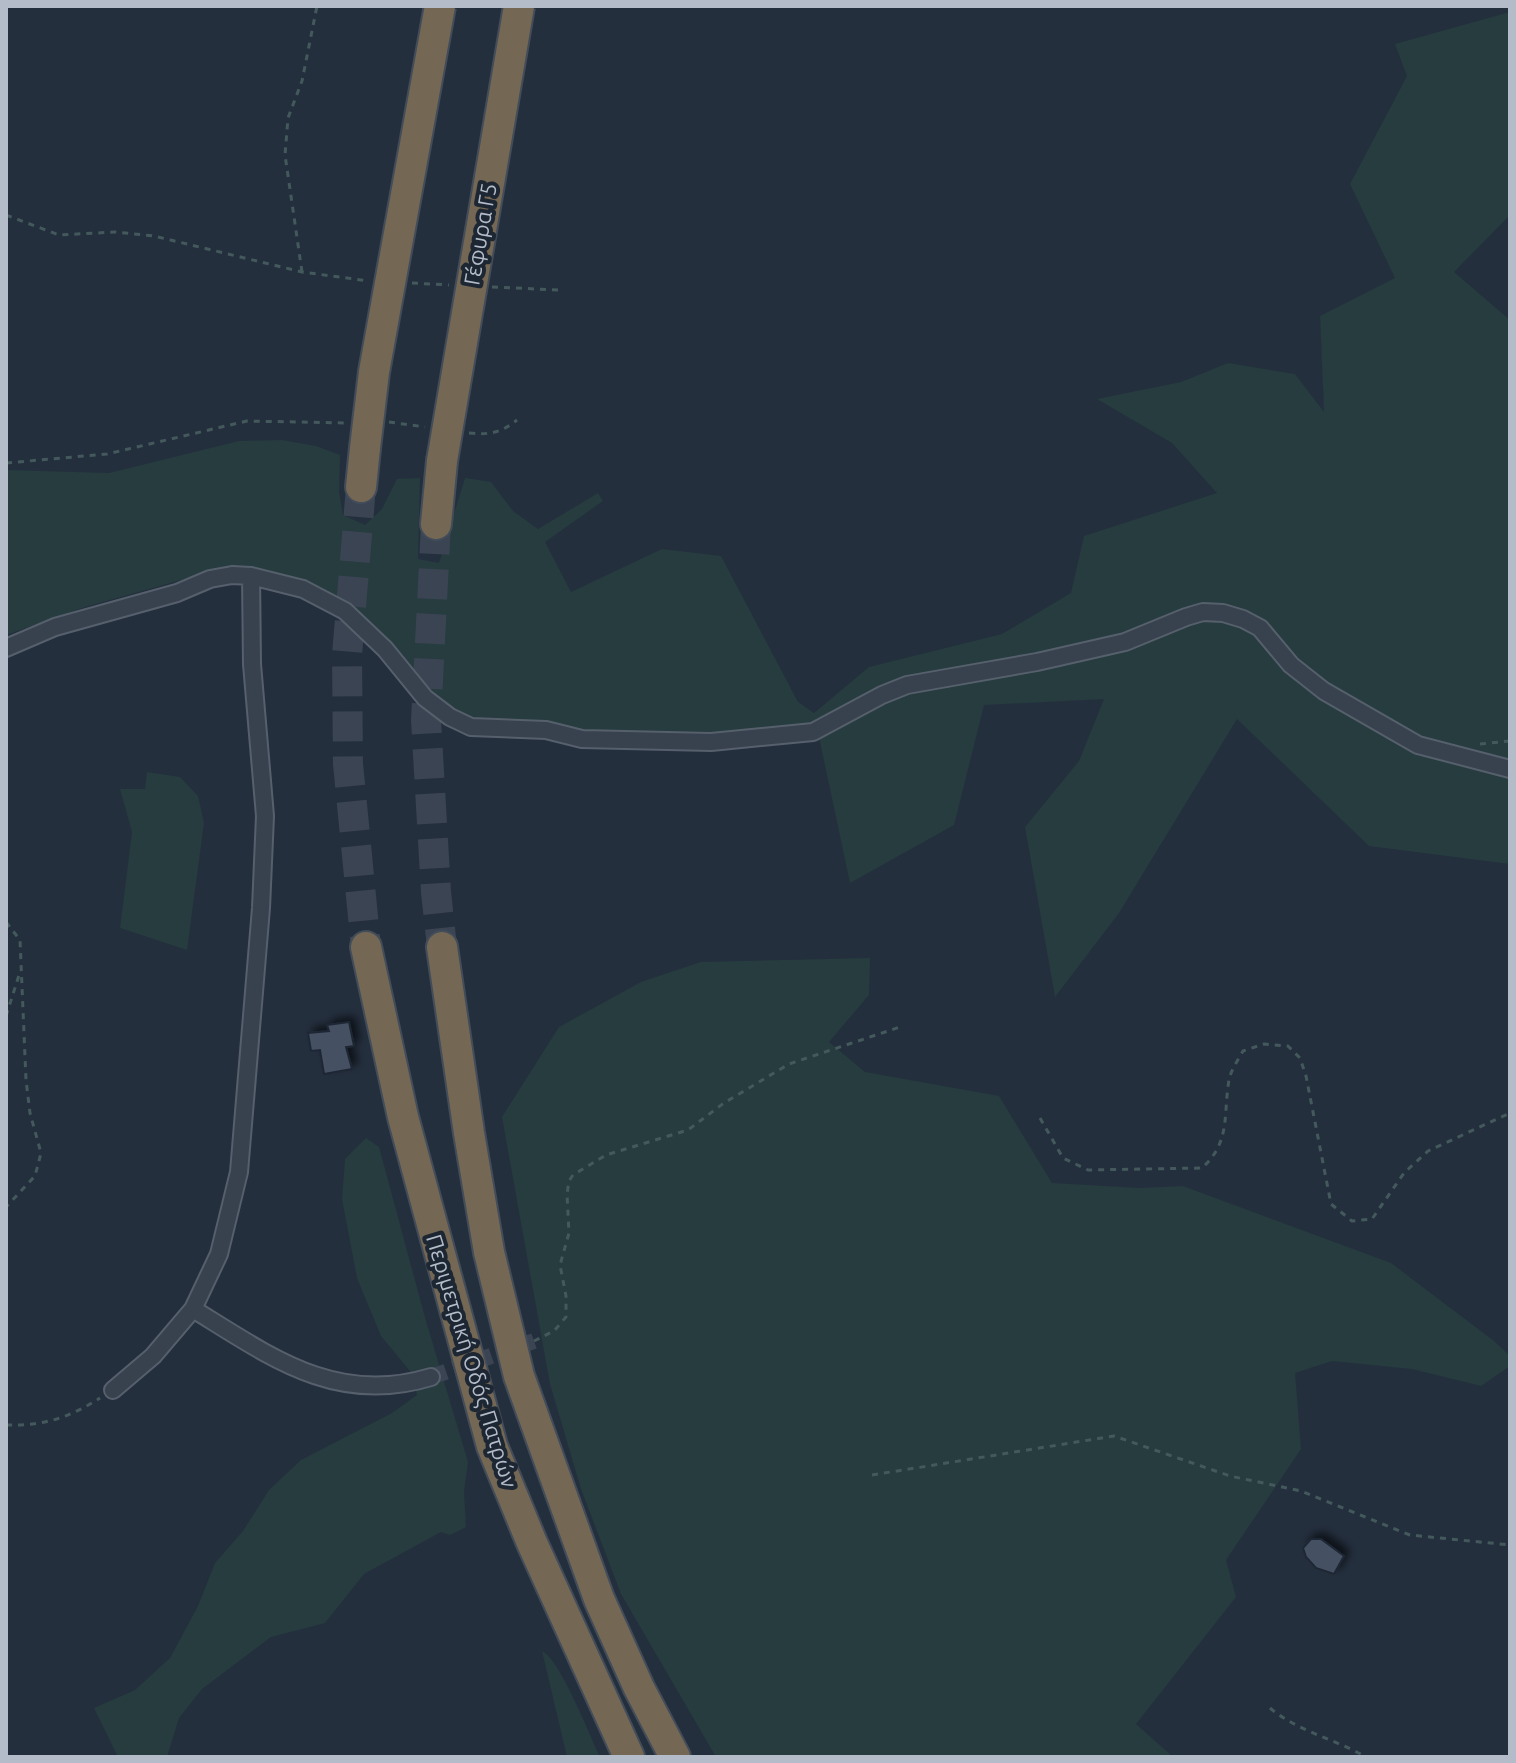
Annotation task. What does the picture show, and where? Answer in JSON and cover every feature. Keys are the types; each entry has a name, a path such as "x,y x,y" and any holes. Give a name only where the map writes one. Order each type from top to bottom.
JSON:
{"highway":[{"path":"361,487 374,372 440,6"},
{"name":"Γέφυρα Γ5","path":"436,524 442,461 519,6"},
{"name":"Περιμετρική Οδός Πατρών","path":"366,947 403,1117 492,1446 532,1543 629,1757"},
{"name":"Περιμετρική Οδός Πατρών","path":"442,947 489,1252 519,1376 599,1599 639,1688 675,1757"}],"street":[{"path":"6,648 55,627 177,593 210,579 251,576 310,592 345,611 385,649 425,698 450,717 471,727 546,730 582,739 711,742 800,735 827,726 870,701 907,685 1037,662 1125,642 1203,612 1223,613 1260,628 1291,665 1324,691 1418,745 1510,769"},
{"path":"113,1390 153,1356 193,1309 219,1254 235,1199 249,1072 265,816 252,664 251,576"},
{"path":"193,1309 274,1358 332,1381 380,1387 431,1377"}],"path":[{"path":"302,272 285,155 288,118 302,81 317,6"},
{"path":"6,215 59,235 115,232 154,236 302,272 370,281"},
{"path":"401,282 449,285"},
{"path":"480,286 559,290"},
{"path":"466,432 493,434 505,430 517,420"},
{"path":"6,463 107,454 247,421 366,431 437,428"},
{"path":"6,922 20,940 30,1113 41,1153 35,1176 6,1207"},
{"path":"6,1016 21,968"},
{"path":"534,1341 554,1331 566,1317 566,1296 560,1265 569,1233 567,1194 573,1175 606,1155 688,1130 724,1103 789,1064 903,1026"},
{"path":"1040,1118 1063,1158 1088,1170 1202,1168 1215,1156 1226,1121 1230,1077 1243,1051 1264,1044 1288,1046 1300,1058 1306,1076 1331,1204 1352,1221 1372,1219 1404,1173 1428,1151 1510,1113"},
{"path":"6,1425 41,1425 57,1421 113,1390"},
{"path":"872,1475 1114,1436 1230,1476 1301,1491 1410,1535 1510,1545"},
{"path":"1270,1708 1288,1721 1342,1743 1366,1757"}],"green space":[{"path":"1510,12 1510,215 1454,272 1510,320 1510,864 1369,846 1237,719 1119,913 1055,997 1025,827 1079,761 1104,699 984,705 954,825 850,883 816,723 800,728 702,735 592,734 475,724 435,699 323,592 293,578 240,568 210,572 85,607 6,635 6,470 109,473 239,441 282,440 316,446 340,455 339,492 343,515 365,525 382,509 397,479 420,478 418,559 439,563 465,478 491,482 513,511 538,529 598,493 603,501 545,542 571,592 662,549 721,556 798,702 814,713 869,667 1002,634 1071,593 1084,536 1217,493 1172,443 1097,399 1181,382 1228,363 1295,374 1324,412 1320,316 1395,278 1350,184 1407,76 1395,44"},
{"path":"147,772 180,777 198,796 204,823 187,950 120,928 132,832 120,789 145,789"},
{"path":"870,958 869,995 829,1042 865,1072 999,1096 1052,1183 1140,1188 1183,1186 1391,1263 1510,1356 1510,1366 1481,1386 1412,1369 1332,1361 1295,1373 1301,1449 1226,1560 1236,1597 1136,1724 1173,1757 716,1757 621,1594 581,1489 550,1384 502,1117 559,1027 641,982 701,962"},
{"path":"366,1138 379,1147 468,1462 464,1491 466,1527 450,1535 441,1532 364,1574 325,1623 271,1637 202,1689 179,1718 167,1757 118,1757 94,1708 135,1690 170,1658 198,1606 215,1563 243,1531 269,1490 301,1460 392,1413 417,1395 410,1371 381,1336 357,1278 342,1199 345,1159"},
{"path":"542,1651 566,1683 600,1757 567,1757"}],"building":[{"path":"349,1022 354,1046 346,1047 352,1069 324,1074 320,1050 311,1051 308,1033 329,1031 327,1025"},
{"path":"1311,1539 1321,1539 1344,1556 1334,1574 1316,1568 1306,1557 1303,1548"}],"tunnel":[{"path":"361,487 347,655 348,764 366,947"},
{"path":"436,524 426,720 442,947"},
{"path":"431,1377 534,1341"}]}
